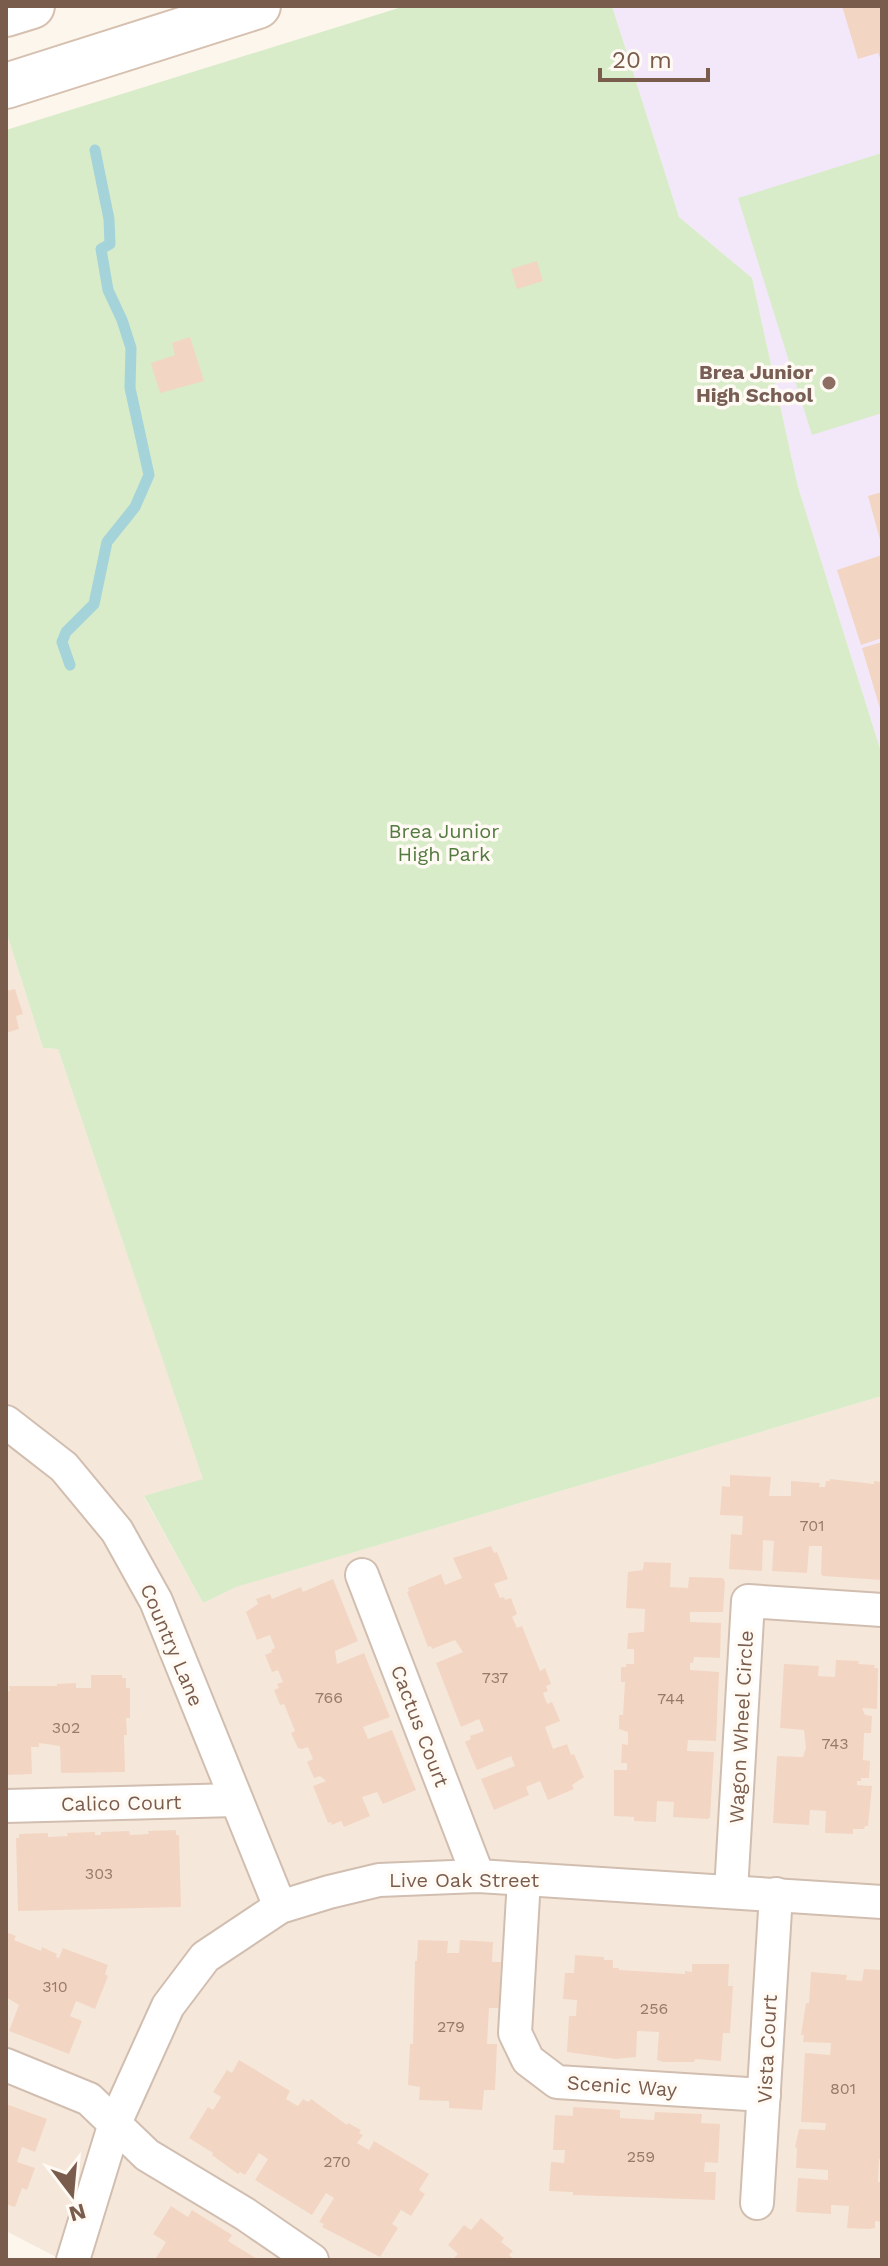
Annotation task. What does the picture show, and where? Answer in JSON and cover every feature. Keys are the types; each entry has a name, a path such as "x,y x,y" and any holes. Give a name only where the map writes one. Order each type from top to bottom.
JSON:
{"main road":[{"path":"6,14 32,6"},
{"path":"6,86 258,6"}],"street":[{"name":"Country Lane","path":"6,1422 64,1467 117,1531 156,1601 280,1907"},
{"name":"Cactus Court","path":"362,1575 478,1876"},
{"name":"Wagon Wheel Circle","path":"731,1891 748,1601 882,1610"},
{"name":"Calico Court","path":"6,1806 236,1800"},
{"name":"Live Oak Street","path":"73,2260 115,2123 168,2006 205,1957 280,1907 379,1880 478,1876 882,1902"},
{"name":"Scenic Way","path":"524,1879 515,2033 528,2060 557,2082 764,2095"},
{"name":"Vista Court","path":"757,2203 776,1894"},
{"path":"6,2065 89,2099 147,2155 245,2214 312,2260"}],"shaded area":[{"name":"Brea Junior High School","path":"612,6 882,6 882,755 798,487 752,278 679,217"},
{"path":"6,931 43,1048 58,1049 204,1479 144,1497 203,1603 235,1587 882,1396 882,2260 62,2260 6,2231"}],"green space":[{"name":"Brea Junior High Park","path":"405,6 612,6 679,217 752,278 798,487 882,755 882,1396 236,1587 203,1603 144,1496 203,1479 58,1049 43,1048 6,931 6,130"},
{"path":"882,153 882,413 812,435 738,198"}],"building":[{"path":"842,6 882,6 882,63 878,53 858,59"},
{"path":"537,261 543,281 517,289 511,269"},
{"path":"190,337 204,381 160,393 151,363 175,355 172,343"},
{"path":"882,492 882,543 881,543 868,496"},
{"path":"882,555 882,638 861,645 837,570"},
{"path":"882,642 882,712 881,712 862,648"},
{"path":"15,989 23,1014 16,1016 19,1029 6,1033 6,991"},
{"path":"730,1475 771,1477 769,1496 791,1496 791,1481 820,1483 819,1487 825,1487 830,1479 874,1484 874,1481 882,1482 882,1580 823,1576 822,1546 809,1546 807,1573 772,1571 774,1541 763,1540 762,1571 729,1569 731,1534 742,1535 743,1516 720,1515 722,1486 730,1487"},
{"path":"491,1546 494,1553 497,1552 508,1579 494,1584 500,1598 511,1598 517,1614 512,1617 517,1628 522,1626 540,1671 545,1668 551,1684 546,1686 548,1691 543,1693 547,1704 552,1702 560,1721 545,1727 553,1749 567,1744 584,1777 572,1785 574,1789 548,1800 540,1781 526,1787 529,1795 494,1810 481,1779 515,1766 511,1756 477,1770 465,1742 471,1739 470,1736 484,1731 479,1719 461,1727 436,1663 463,1652 455,1640 432,1649 428,1647 407,1592 408,1588 441,1574 445,1585 462,1578 453,1558"},
{"path":"644,1562 671,1563 670,1587 688,1588 689,1577 723,1578 725,1582 723,1612 690,1612 690,1622 721,1623 720,1658 694,1657 693,1663 690,1663 690,1670 719,1672 716,1741 688,1740 687,1751 714,1752 708,1819 673,1817 674,1802 657,1801 656,1822 614,1816 614,1770 627,1770 627,1763 621,1763 622,1744 628,1745 628,1732 619,1729 625,1682 621,1682 621,1667 634,1664 634,1649 627,1649 628,1633 644,1632 645,1609 626,1608 628,1572 643,1570"},
{"path":"333,1579 358,1641 335,1651 337,1664 364,1653 390,1717 363,1727 368,1739 392,1730 416,1790 383,1804 377,1792 362,1797 370,1816 344,1827 341,1821 332,1825 328,1823 313,1786 326,1781 320,1776 314,1778 307,1762 313,1759 308,1747 298,1748 284,1704 280,1705 274,1690 279,1688 277,1684 283,1682 278,1670 272,1672 265,1655 275,1648 270,1635 257,1640 246,1612 258,1604 256,1599 270,1594 272,1599 301,1587 303,1592"},
{"path":"836,1660 859,1661 858,1664 878,1668 877,1709 862,1708 865,1715 872,1716 871,1733 864,1733 863,1760 870,1761 869,1778 857,1781 857,1785 872,1786 868,1826 853,1829 853,1834 825,1833 826,1811 810,1810 809,1825 773,1823 777,1756 803,1757 806,1748 804,1730 780,1728 784,1664 819,1666 818,1676 835,1677"},
{"path":"91,1675 122,1675 126,1678 126,1688 130,1688 130,1718 126,1718 127,1735 124,1735 125,1772 61,1773 60,1746 39,1743 39,1747 31,1747 32,1774 6,1775 6,1691 10,1691 9,1686 76,1683 76,1688 91,1688"},
{"path":"176,1830 176,1835 179,1835 181,1907 18,1911 16,1838 19,1834 48,1833 48,1837 68,1836 67,1833 95,1832 95,1835 101,1835 101,1832 129,1831 130,1835"},
{"path":"6,1932 16,1936 14,1940 41,1951 42,1947 59,1958 63,1948 108,1965 105,1974 108,1976 95,2009 76,2001 70,2016 82,2021 69,2054 9,2031 19,2005 6,1997"},
{"path":"418,1940 448,1941 447,1953 459,1953 460,1940 493,1942 492,1962 501,1962 499,2008 489,2008 487,2044 497,2044 495,2090 484,2090 482,2110 449,2108 449,2101 419,2100 420,2087 408,2085"},
{"path":"575,1955 613,1960 613,1968 619,1970 685,1974 685,1971 692,1972 692,1964 729,1964 728,1986 733,1986 730,2033 723,2033 721,2061 657,2060 659,2032 637,2031 636,2057 616,2059 567,2052 569,2016 576,2016 577,2000 563,1999 565,1973 574,1973"},
{"path":"864,1969 882,1970 882,2160 879,2159 878,2182 882,2182 882,2222 875,2221 875,2228 869,2229 847,2228 849,2206 831,2205 831,2214 796,2212 798,2178 828,2180 828,2170 796,2168 795,2147 799,2129 825,2130 826,2123 801,2122 805,2053 830,2055 831,2043 803,2042 804,2035 801,2035 806,2003 809,2003 811,1972 847,1975 846,1980 862,1981"},
{"path":"239,2060 290,2091 286,2099 298,2106 303,2099 308,2102 311,2099 347,2125 361,2130 359,2133 363,2135 357,2143 369,2150 374,2141 429,2174 419,2190 425,2194 411,2216 401,2210 392,2224 398,2228 380,2257 322,2227 324,2224 319,2222 334,2198 326,2193 312,2215 255,2180 268,2159 259,2153 245,2175 238,2174 189,2138 208,2107 213,2110 221,2097 213,2092 227,2070 232,2073"},
{"path":"6,2104 47,2119 35,2152 22,2147 17,2162 35,2168 27,2190 22,2188 15,2207 6,2204"},
{"path":"573,2107 620,2110 620,2118 654,2120 655,2112 702,2114 701,2123 720,2124 718,2163 705,2162 704,2172 716,2172 715,2200 573,2195 573,2192 549,2191 551,2162 564,2163 565,2150 553,2150 555,2115 573,2116"},
{"path":"171,2206 188,2217 192,2210 232,2235 228,2241 259,2260 159,2260 156,2258 166,2242 153,2234"},
{"path":"481,2218 504,2238 501,2242 513,2251 509,2255 515,2260 452,2260 458,2254 448,2245 464,2225 471,2230"}],"waterway":[{"path":"70,665 62,642 66,632 94,604 107,542 135,507 149,475 130,388 131,348 108,290 101,249 110,244 109,219 95,150"}],"place":[{"name":"Brea Junior High School","path":"829,383"}]}
